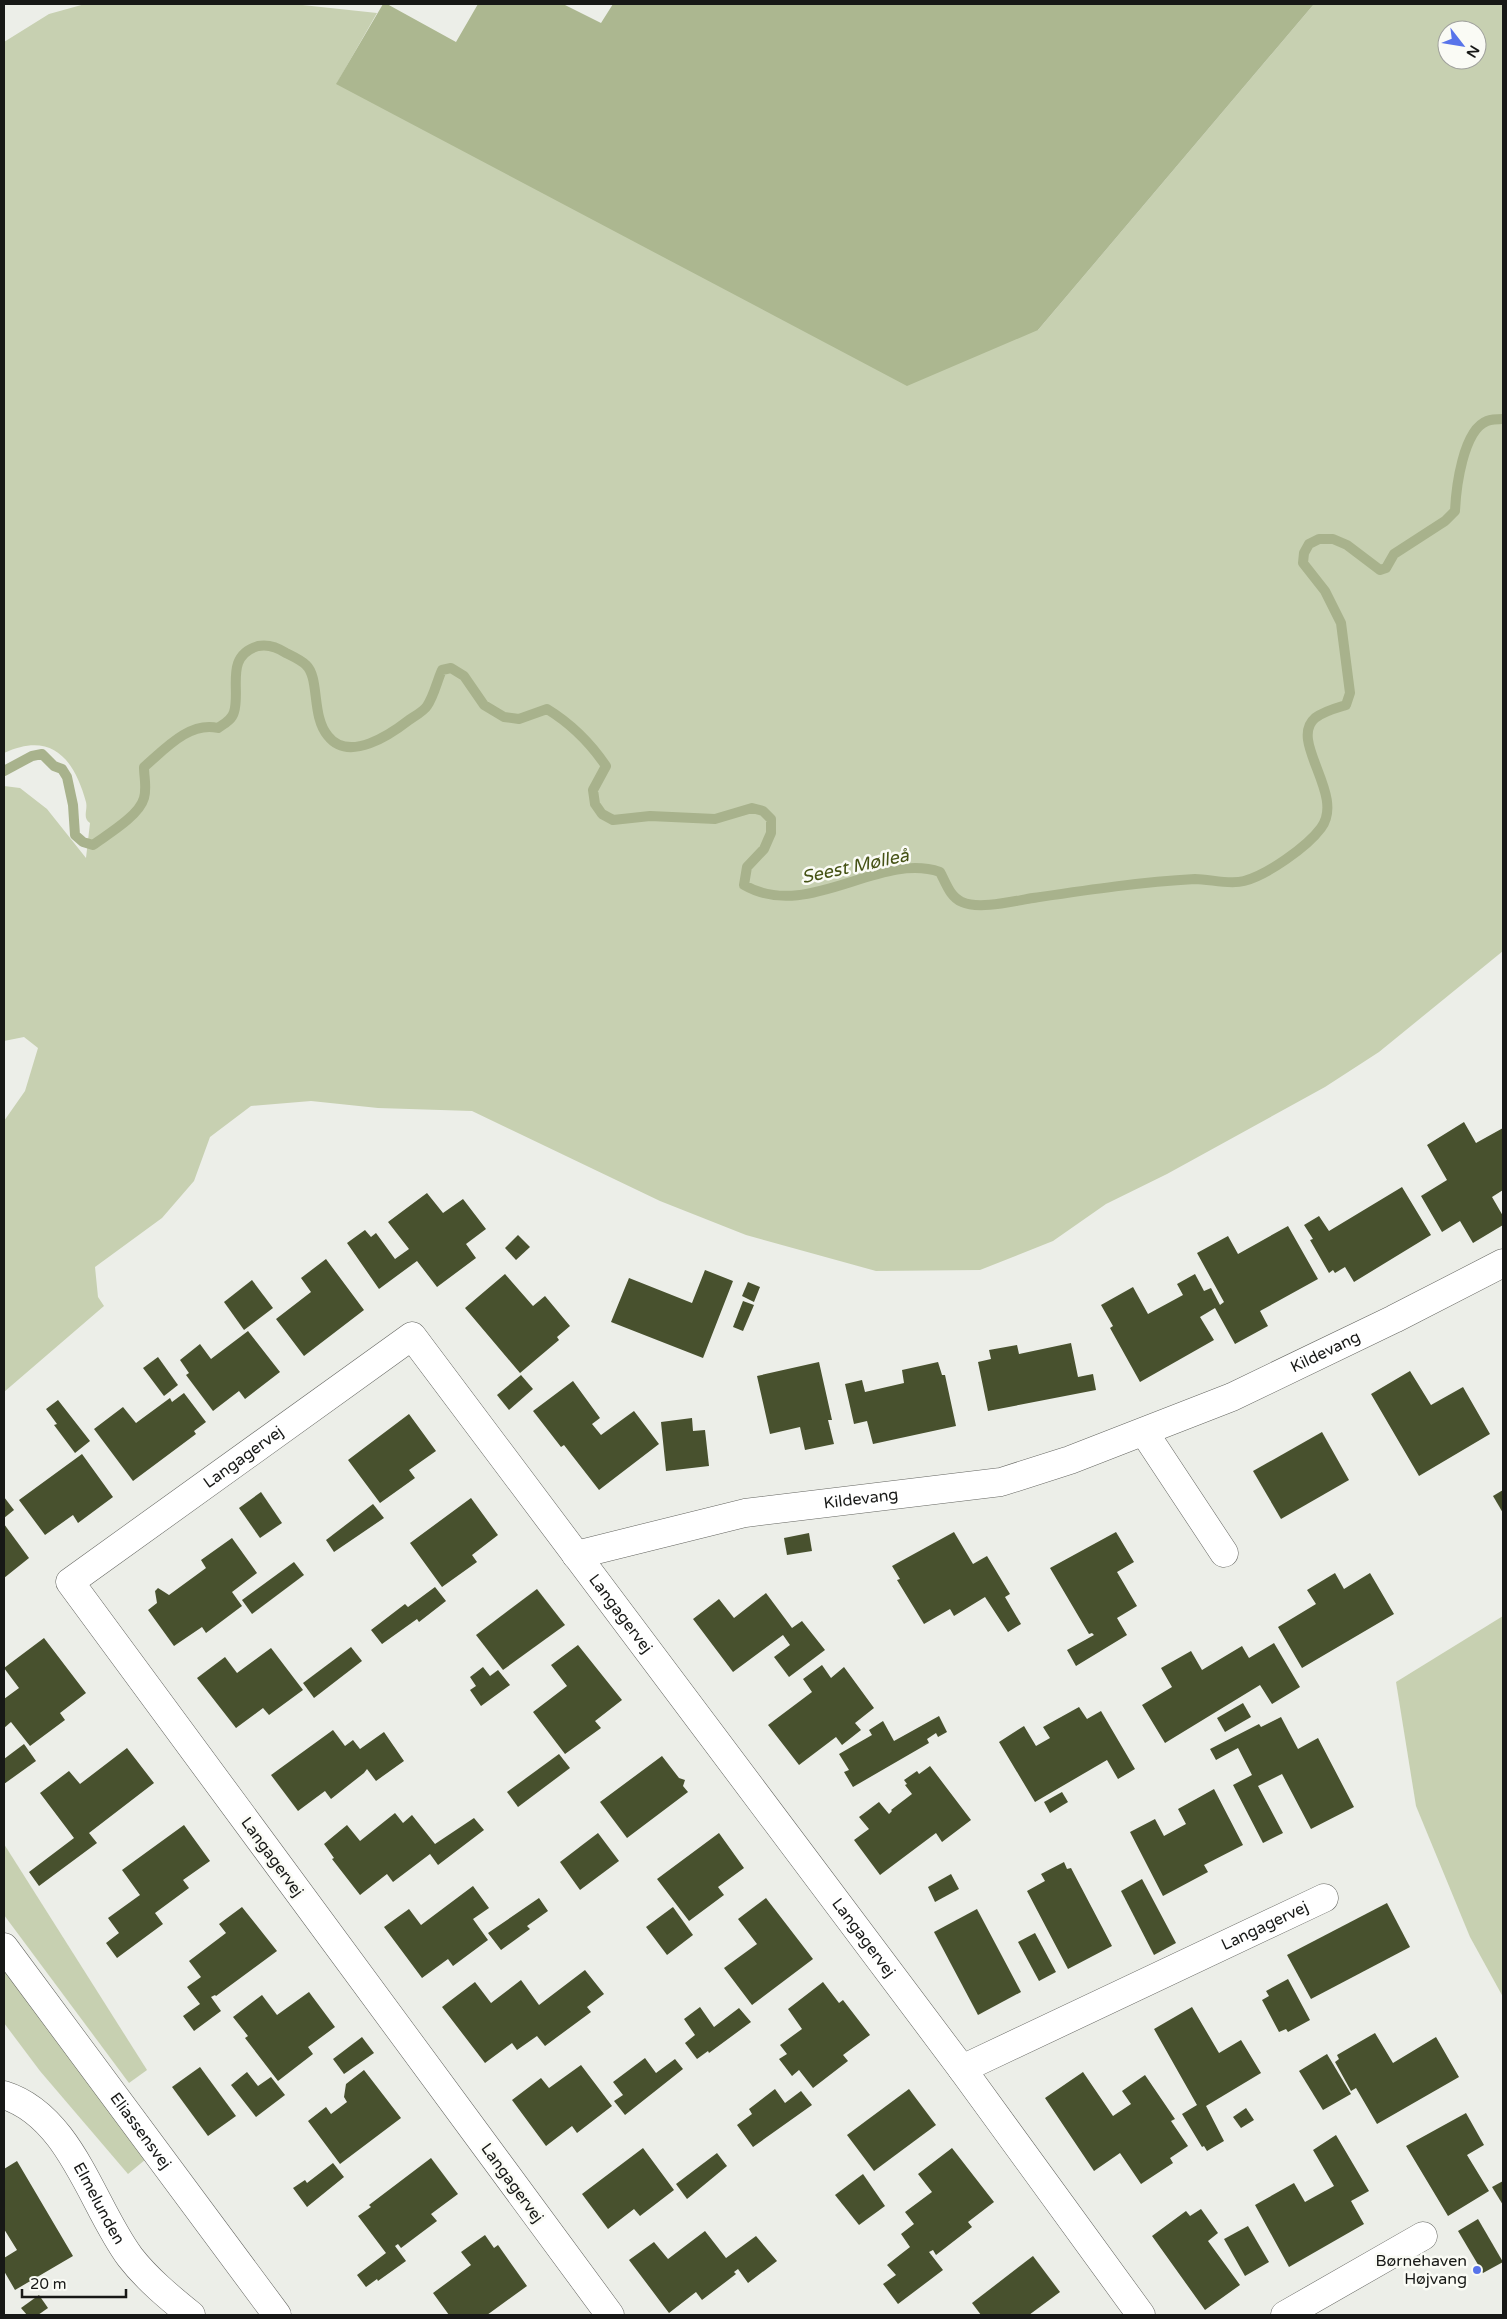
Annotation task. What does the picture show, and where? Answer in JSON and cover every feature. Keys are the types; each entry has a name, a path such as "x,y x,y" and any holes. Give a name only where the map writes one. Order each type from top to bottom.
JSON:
{"street":[{"name":"Kildevang","path":"576,1555 745,1513 1001,1482 1070,1460 1242,1393 1394,1319 1503,1263"},
{"name":"Langagervej","path":"610,2315 70,1582 412,1336 962,2069 1141,2315"},
{"path":"1144,1432 1224,1553"},
{"name":"Langagervej","path":"962,2069 1324,1898"},
{"name":"Eliassensvej","path":"4,1947 277,2315"},
{"name":"Elmelunden","path":"4,2095 16,2099 41,2117 71,2154 130,2257 166,2295 191,2315"},
{"path":"1285,2315 1423,2236"}],"green space":[{"path":"85,4 293,4 377,13 337,83 1038,330 1314,4 1503,4 1503,951 1379,1052 1325,1087 1167,1174 1106,1204 1053,1241 980,1270 876,1271 746,1235 660,1201 472,1111 378,1108 311,1101 251,1106 210,1137 194,1181 162,1218 95,1267 98,1297 104,1306 4,1392 4,1121 25,1091 38,1048 24,1037 4,1041 4,786 20,788 47,809 86,858 90,823 86,819 86,802 81,786 67,761 58,753 47,747 35,745 21,747 4,753 4,42 49,14"},
{"path":"383,4 387,4 456,42 478,4 563,4 601,23 613,4 1314,4 1038,330 907,386 336,84"},
{"path":"1503,1616 1503,1997 1470,1937 1416,1806 1396,1682"},
{"path":"4,1844 147,2070 129,2083 4,1915"},
{"path":"4,1970 146,2159 128,2174 40,2071 4,2023"}],"building":[{"path":"1464,1122 1476,1143 1503,1128 1503,1190 1492,1197 1503,1216 1503,1225 1473,1243 1460,1221 1442,1232 1421,1196 1447,1180 1427,1145"},
{"path":"1402,1187 1431,1235 1354,1282 1345,1267 1335,1273 1333,1270 1329,1273 1310,1240 1313,1239 1304,1225 1319,1216 1329,1231"},
{"path":"427,1193 443,1213 463,1199 486,1229 466,1244 476,1258 437,1287 417,1261 379,1289 347,1243 365,1230 371,1237 376,1233 395,1259 409,1249 388,1222"},
{"path":"1288,1226 1318,1279 1260,1311 1268,1326 1235,1344 1215,1308 1200,1317 1214,1340 1140,1382 1110,1328 1113,1326 1101,1305 1133,1287 1148,1314 1183,1295 1177,1284 1195,1274 1204,1291 1211,1288 1220,1305 1224,1302 1197,1253 1228,1236 1238,1254"},
{"path":"518,1235 530,1247 516,1260 505,1248"},
{"path":"326,1259 364,1310 304,1356 276,1319 311,1292 301,1278"},
{"path":"705,1270 733,1281 703,1358 611,1322 629,1278 692,1303"},
{"path":"505,1274 533,1306 545,1296 570,1326 557,1337 559,1340 520,1373 465,1308"},
{"path":"252,1280 273,1308 244,1330 224,1302"},
{"path":"748,1282 760,1287 754,1302 742,1296"},
{"path":"743,1301 754,1305 743,1331 733,1327"},
{"path":"248,1331 280,1372 245,1399 239,1391 213,1411 186,1375 189,1373 180,1360 200,1344 211,1359"},
{"path":"1071,1343 1078,1377 1093,1374 1096,1390 988,1411 978,1362 991,1359 989,1350 1017,1345 1019,1354"},
{"path":"158,1357 178,1385 164,1396 143,1368"},
{"path":"819,1362 832,1420 828,1420 834,1444 805,1450 800,1427 770,1434 757,1376"},
{"path":"938,1362 942,1375 945,1375 956,1426 873,1444 867,1421 854,1424 845,1384 862,1380 865,1392 904,1383 902,1370"},
{"path":"1410,1371 1431,1405 1463,1387 1490,1434 1419,1476 1371,1394"},
{"path":"521,1375 533,1389 509,1410 497,1395"},
{"path":"573,1381 600,1418 592,1424 601,1435 634,1411 659,1444 599,1490 564,1445 561,1447 533,1411"},
{"path":"184,1393 206,1422 194,1431 196,1434 133,1481 94,1429 123,1407 136,1423 170,1398 172,1402"},
{"path":"58,1400 90,1441 75,1453 54,1425 57,1424 46,1409"},
{"path":"409,1414 436,1451 409,1470 415,1478 380,1503 348,1460"},
{"path":"692,1418 693,1431 705,1430 709,1466 666,1471 661,1422"},
{"path":"1322,1432 1349,1480 1281,1519 1253,1471"},
{"path":"82,1454 113,1497 78,1523 73,1515 45,1535 19,1500"},
{"path":"1503,1490 1503,1513 1493,1496"},
{"path":"261,1492 282,1523 260,1538 239,1508"},
{"path":"4,1497 14,1510 4,1518"},
{"path":"471,1498 498,1535 472,1555 477,1562 442,1587 410,1543"},
{"path":"373,1504 384,1518 334,1552 326,1540"},
{"path":"4,1524 29,1558 4,1578"},
{"path":"954,1532 973,1564 987,1556 1010,1594 1005,1597 1021,1624 1008,1632 985,1597 954,1616 950,1609 924,1624 897,1580 900,1579 892,1566"},
{"path":"1116,1532 1134,1562 1117,1572 1137,1606 1117,1618 1127,1635 1076,1666 1067,1650 1094,1635 1092,1633 1089,1634 1050,1568"},
{"path":"809,1533 812,1551 787,1555 784,1538"},
{"path":"232,1538 257,1573 232,1592 242,1606 206,1633 202,1627 174,1646 148,1610 157,1603 155,1591 158,1588 169,1595 206,1568 201,1560"},
{"path":"294,1562 304,1575 252,1614 242,1600"},
{"path":"1335,1573 1344,1589 1370,1573 1394,1614 1302,1668 1278,1627 1316,1604 1307,1590"},
{"path":"435,1587 446,1601 419,1622 417,1619 382,1644 371,1630 405,1604 408,1607"},
{"path":"537,1589 565,1625 503,1670 476,1635"},
{"path":"766,1593 792,1628 802,1621 825,1650 789,1677 774,1657 790,1645 783,1635 733,1672 693,1619 719,1599 734,1618"},
{"path":"44,1638 86,1693 60,1713 65,1720 30,1746 11,1722 4,1728 4,1699 19,1688 4,1668"},
{"path":"1274,1643 1300,1687 1272,1704 1260,1685 1165,1743 1142,1705 1172,1687 1161,1668 1191,1651 1202,1670 1242,1646 1249,1658"},
{"path":"578,1645 622,1700 595,1721 601,1728 565,1754 533,1712 567,1686 551,1665"},
{"path":"351,1647 362,1661 314,1698 303,1683"},
{"path":"271,1648 303,1690 269,1715 263,1708 236,1728 197,1678 225,1657 237,1673"},
{"path":"822,1665 831,1678 844,1667 874,1708 855,1723 861,1730 842,1745 836,1737 799,1765 768,1725 812,1692 803,1679"},
{"path":"483,1667 490,1676 498,1670 510,1685 481,1706 470,1690 476,1686 470,1677"},
{"path":"1243,1703 1251,1717 1225,1732 1217,1718"},
{"path":"1079,1707 1087,1719 1101,1711 1135,1769 1118,1779 1107,1760 1035,1802 999,1742 1024,1726 1036,1746 1050,1738 1043,1727"},
{"path":"939,1716 947,1732 938,1737 936,1733 927,1739 929,1743 853,1787 844,1772 849,1770 839,1754 872,1735 869,1730 883,1721 894,1741"},
{"path":"1281,1717 1298,1749 1318,1738 1354,1807 1311,1829 1282,1774 1258,1786 1283,1833 1263,1843 1233,1785 1252,1775 1238,1748 1216,1760 1210,1749 1259,1724 1261,1727"},
{"path":"333,1730 345,1746 353,1740 360,1749 384,1732 404,1761 376,1781 367,1769 331,1799 325,1791 298,1811 271,1775"},
{"path":"24,1744 36,1761 4,1784 4,1759"},
{"path":"127,1748 154,1783 89,1833 97,1843 39,1886 29,1872 74,1838 40,1793 69,1771 80,1784"},
{"path":"559,1754 570,1768 518,1807 507,1792"},
{"path":"662,1756 679,1778 685,1780 683,1786 688,1792 627,1838 600,1802"},
{"path":"930,1766 971,1820 942,1842 936,1833 880,1875 854,1840 869,1829 859,1817 879,1802 889,1814 891,1810 912,1794 905,1785 907,1784 904,1780 917,1771 919,1774"},
{"path":"1214,1789 1243,1845 1204,1865 1208,1872 1163,1896 1130,1832 1155,1819 1164,1836 1186,1824 1178,1809"},
{"path":"1062,1792 1068,1802 1050,1813 1044,1802"},
{"path":"395,1813 403,1823 412,1815 435,1844 474,1818 484,1830 438,1865 430,1854 393,1882 387,1874 360,1895 332,1859 334,1858 324,1844 347,1825 360,1841"},
{"path":"184,1825 210,1861 183,1880 189,1888 155,1913 163,1924 117,1958 106,1943 119,1933 108,1918 140,1895 122,1870"},
{"path":"598,1833 619,1861 580,1890 560,1862"},
{"path":"719,1833 744,1868 718,1887 724,1895 689,1921 657,1879"},
{"path":"1064,1862 1067,1869 1071,1868 1112,1946 1068,1969 1027,1891 1045,1881 1041,1874"},
{"path":"951,1874 959,1889 935,1902 928,1887"},
{"path":"1142,1879 1176,1943 1154,1955 1121,1891"},
{"path":"473,1886 489,1908 473,1919 488,1940 453,1966 448,1959 422,1978 384,1927 409,1909 421,1925"},
{"path":"539,1898 548,1911 527,1926 530,1929 501,1950 488,1933"},
{"path":"766,1898 813,1959 752,2005 724,1968 757,1944 738,1919"},
{"path":"1387,1903 1410,1947 1311,1999 1287,1955"},
{"path":"242,1907 277,1951 216,1996 211,1997 221,2011 194,2031 183,2016 200,2004 187,1987 201,1977 189,1961 226,1933 219,1924"},
{"path":"673,1907 693,1935 667,1955 646,1927"},
{"path":"977,1909 1021,1992 978,2015 934,1932"},
{"path":"1035,1933 1056,1972 1039,1981 1018,1942"},
{"path":"585,1970 604,1994 587,2007 591,2012 545,2046 537,2036 517,2050 512,2043 485,2063 442,2007 475,1982 491,2003 521,1980 539,2005"},
{"path":"1288,1979 1310,2020 1288,2032 1286,2029 1279,2032 1262,2000 1269,1996 1266,1991"},
{"path":"823,1982 839,2003 843,2000 870,2035 843,2055 848,2061 813,2088 799,2070 792,2076 779,2059 787,2054 780,2045 802,2029 788,2009"},
{"path":"309,1992 335,2027 308,2047 313,2054 278,2081 245,2038 248,2036 233,2017 262,1995 277,2015"},
{"path":"700,2007 714,2027 739,2008 751,2022 709,2053 708,2051 697,2059 685,2043 695,2035 684,2019"},
{"path":"1192,2007 1219,2053 1241,2040 1261,2073 1206,2106 1224,2141 1207,2151 1204,2146 1202,2147 1182,2114 1197,2105 1154,2029"},
{"path":"1375,2033 1393,2063 1436,2037 1459,2077 1377,2124 1356,2088 1351,2091 1335,2062 1339,2059 1337,2055"},
{"path":"362,2037 374,2053 344,2074 333,2059"},
{"path":"1327,2054 1351,2094 1323,2110 1299,2071"},
{"path":"645,2058 656,2073 675,2059 683,2069 625,2115 614,2101 623,2095 613,2082"},
{"path":"581,2065 612,2106 577,2133 572,2126 546,2146 512,2100 541,2078 549,2088"},
{"path":"200,2067 236,2116 208,2136 172,2087"},
{"path":"364,2070 401,2118 340,2164 308,2121 326,2107 331,2114 347,2102 344,2097 346,2084"},
{"path":"247,2072 258,2086 271,2077 285,2095 256,2117 231,2085"},
{"path":"1083,2072 1113,2116 1131,2104 1122,2091 1145,2075 1175,2119 1171,2121 1188,2146 1170,2158 1173,2163 1141,2184 1120,2153 1094,2171 1045,2098"},
{"path":"775,2089 785,2103 801,2091 812,2105 753,2147 737,2125 752,2114 749,2109"},
{"path":"909,2089 936,2125 874,2171 847,2135"},
{"path":"1246,2108 1254,2120 1241,2128 1233,2117"},
{"path":"1466,2113 1484,2145 1467,2155 1489,2191 1448,2216 1406,2146"},
{"path":"1336,2135 1369,2191 1351,2201 1364,2224 1289,2267 1255,2205 1294,2183 1305,2202 1334,2186 1313,2150"},
{"path":"643,2148 674,2190 640,2216 634,2209 608,2229 582,2194"},
{"path":"952,2148 994,2202 968,2222 972,2227 936,2255 933,2250 929,2252 943,2270 898,2304 883,2284 896,2275 887,2265 910,2247 901,2234 914,2224 905,2212 932,2192 918,2174"},
{"path":"717,2153 727,2166 687,2199 676,2184"},
{"path":"431,2158 458,2194 431,2214 437,2221 401,2248 398,2244 395,2246 406,2261 378,2281 377,2279 366,2287 357,2275 386,2253 358,2216 371,2207 369,2205"},
{"path":"17,2161 73,2256 15,2290 4,2271 4,2258 17,2250 4,2229 4,2169"},
{"path":"333,2163 344,2177 307,2207 293,2188 305,2180 307,2183"},
{"path":"863,2174 885,2206 859,2225 835,2195"},
{"path":"1503,2181 1503,2205 1492,2187"},
{"path":"1201,2209 1218,2233 1208,2241 1240,2285 1205,2310 1152,2236 1186,2211 1190,2216"},
{"path":"1478,2219 1503,2262 1483,2273 1458,2231"},
{"path":"1248,2226 1269,2262 1245,2276 1224,2239"},
{"path":"705,2231 726,2258 756,2236 777,2261 748,2283 738,2269 734,2272 736,2274 702,2300 696,2292 669,2313 629,2260 654,2242 668,2259"},
{"path":"485,2235 494,2248 498,2245 527,2286 487,2315 449,2315 433,2293 471,2265 461,2252"},
{"path":"1033,2256 1060,2292 1029,2315 981,2315 972,2303"},
{"path":"39,2295 48,2308 38,2315 27,2315 21,2308"}],"waterway":[{"name":"Seest Mølleå","path":"4,771 32,756 42,754 54,766 62,769 67,777 73,805 75,835 83,842 93,845 130,818 141,805 145,790 144,767 169,745 187,733 207,727 218,728 230,720 236,703 237,665 247,651 265,645 279,649 306,665 313,679 319,718 328,736 337,744 347,747 358,746 370,743 392,732 426,708 432,698 442,670 451,668 464,676 484,705 504,717 519,719 547,709 580,734 606,766 593,790 595,804 602,814 613,820 650,816 715,819 752,808 763,811 771,819 771,833 764,849 747,867 744,885 768,894 793,896 818,892 893,870 917,868 940,872 954,897 962,902 978,905 1154,882 1195,879 1226,882 1244,881 1275,867 1297,852 1321,828 1327,815 1327,800 1308,740 1309,728 1315,718 1330,710 1346,705 1350,693 1341,623 1325,591 1303,563 1304,553 1309,544 1319,539 1333,539 1347,545 1380,570 1386,568 1394,554 1445,521 1455,511 1462,461 1472,436 1487,421 1503,419"}],"place":[{"name":"Børnehaven Højvang","path":"1477,2270"}]}
